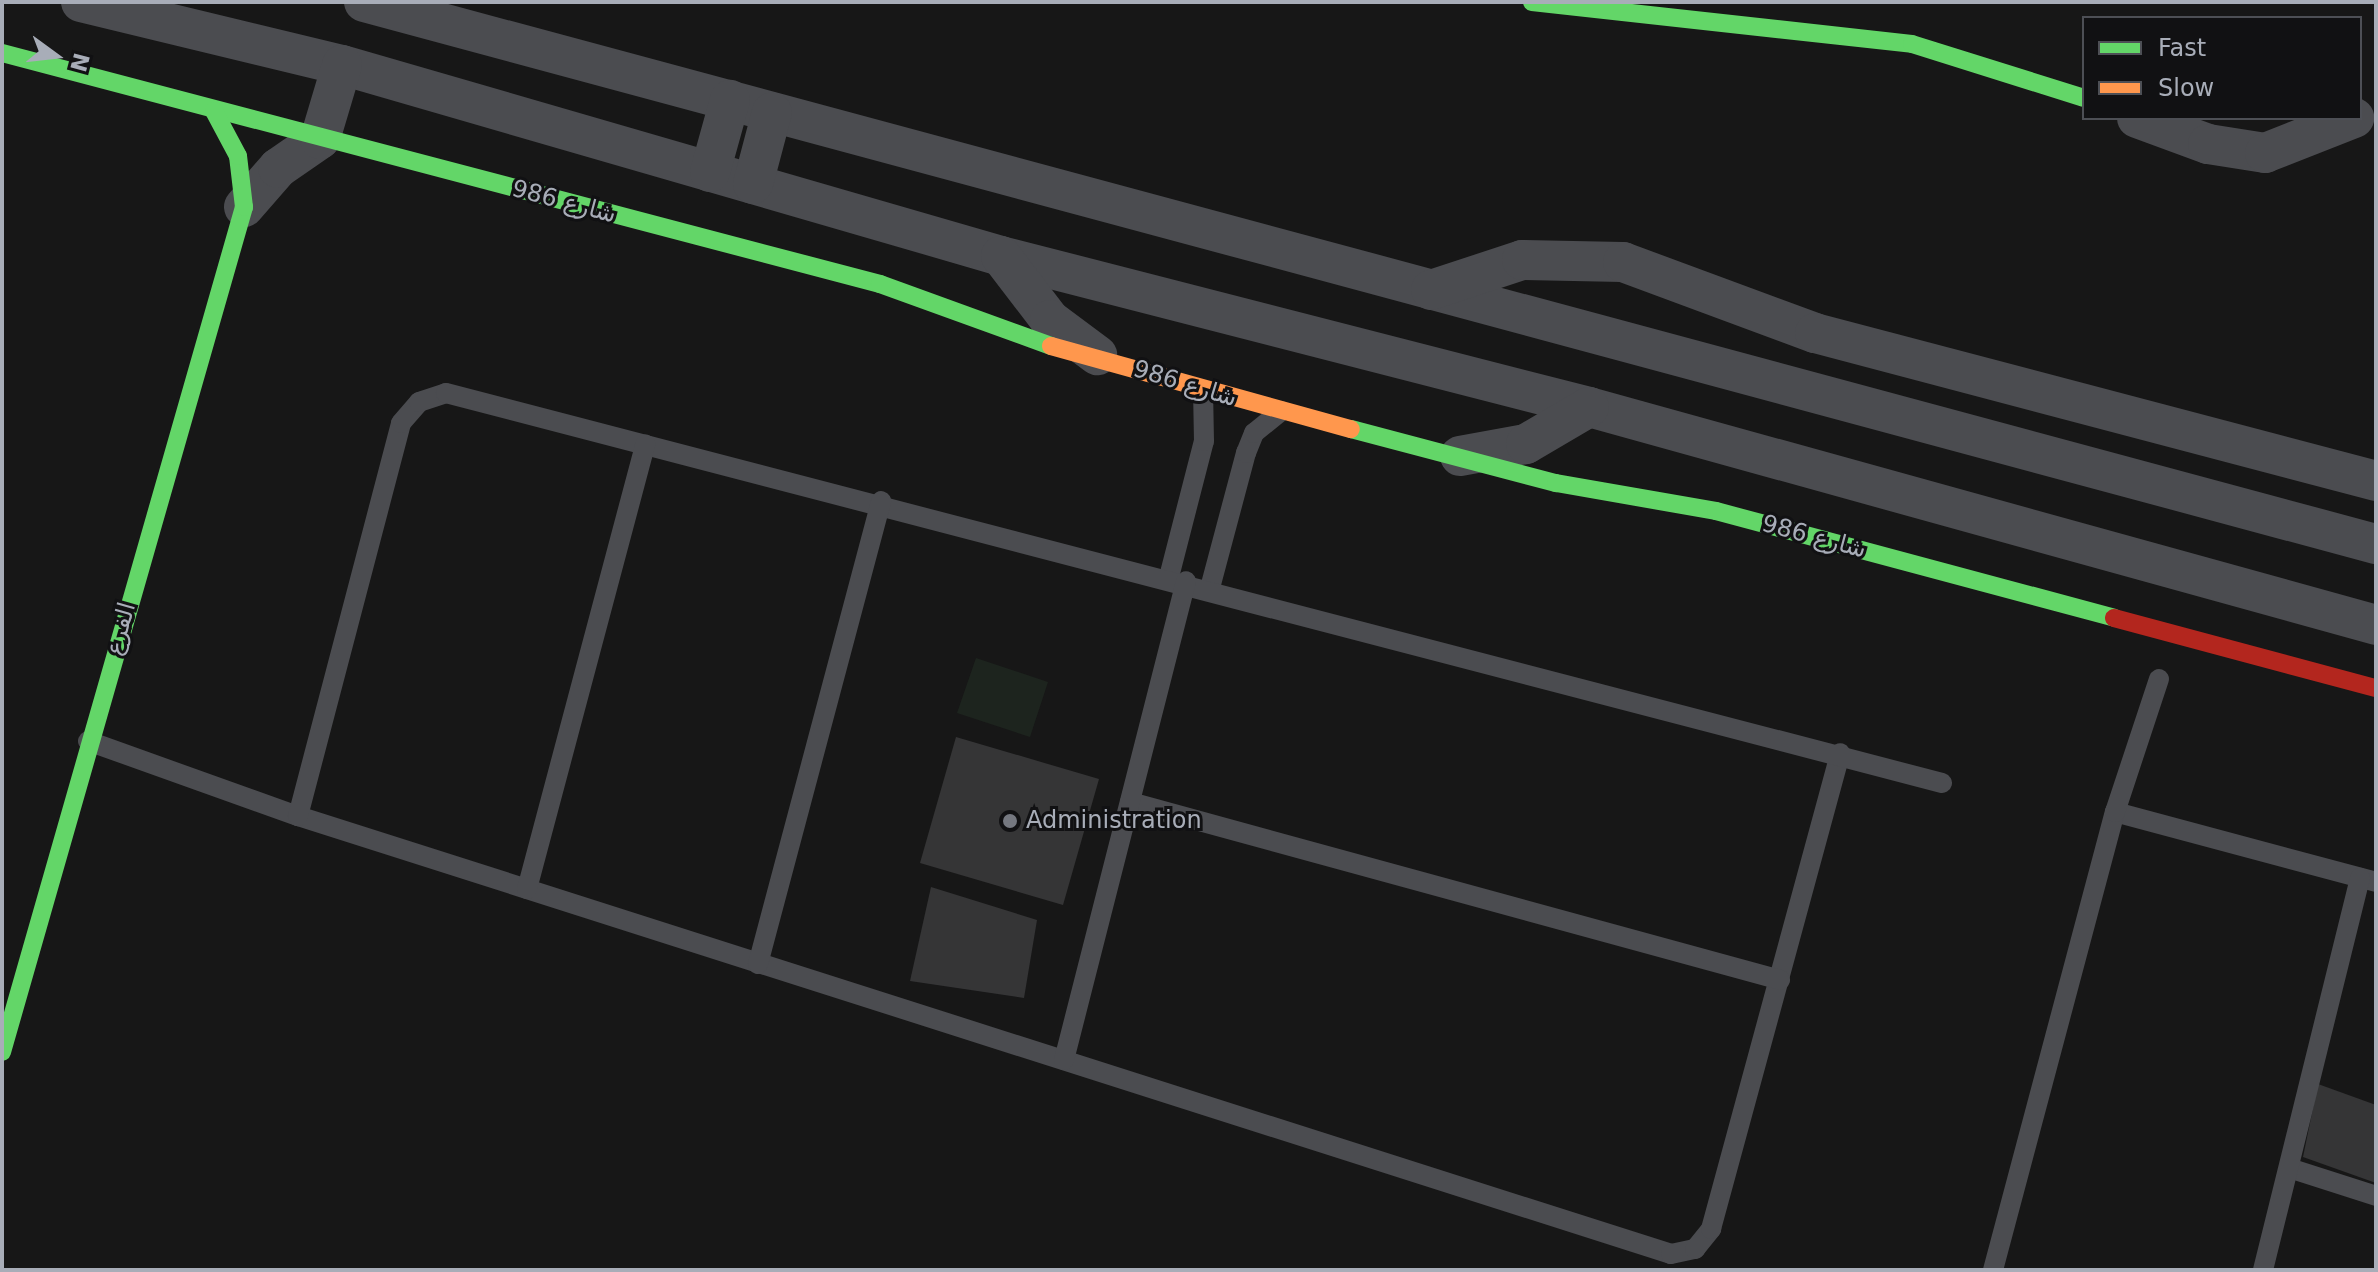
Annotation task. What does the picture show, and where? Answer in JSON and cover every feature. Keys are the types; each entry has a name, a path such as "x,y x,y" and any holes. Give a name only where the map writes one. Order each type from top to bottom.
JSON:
{"street":[{"path":"81,2 342,65 1001,256 1589,407 2376,625"},
{"path":"364,2 2376,544"},
{"path":"1532,2 1912,44 2082,97"},
{"name":"شارع 986","path":"2,53 880,284 995,330 1281,411 1599,492 1716,511 2376,688"},
{"path":"320,139 342,65"},
{"path":"710,172 730,100"},
{"name":"الفرع","path":"2,1052 88,741 244,207 238,156 214,111"},
{"path":"753,184 772,112"},
{"path":"2142,120 2208,144 2265,153 2349,120"},
{"name":"الفرع","path":"244,207 278,168 320,139"},
{"path":"1001,256 1050,320 1104,359"},
{"path":"1431,290 1522,260 1623,262 1815,333 2376,481"},
{"path":"1456,456 1526,444 1589,407"}],"lane":[{"path":"1064,1060 1130,802 1178,579 1204,441 1203,390"},
{"path":"298,816 409,411 432,395 460,394 645,444 881,501 1840,753 1942,783"},
{"path":"1210,588 1254,433 1281,411"},
{"path":"527,889 645,444"},
{"path":"758,964 881,501"},
{"path":"1993,1270 2115,812 2159,679"},
{"path":"88,741 298,816 1671,1254 1695,1249 1711,1229 1840,753"},
{"path":"1130,802 1780,980"},
{"path":"2115,812 2368,880 2263,1270"},
{"path":"2289,1168 2376,1196"}],"shaded area":[{"path":"976,658 1048,682 1030,737 957,713"}],"building":[{"name":"Administration","path":"956,737 1099,779 1063,905 920,863"},
{"path":"931,887 1037,920 1024,998 910,981"},
{"path":"2318,1084 2376,1105 2376,1183 2303,1157"}],"traffic: fast":[{"path":"1532,2 1912,44 2082,97"},
{"path":"2,53 880,284 1051,346"},
{"path":"2,1052 244,207 238,156 214,111"},
{"path":"1351,429 1556,483 1716,511 2114,618"}],"traffic: slow":[{"path":"1051,346 1351,429"}],"traffic: jam":[{"path":"2114,618 2376,688"}],"place":[{"name":"Administration","path":"1010,821"}]}
